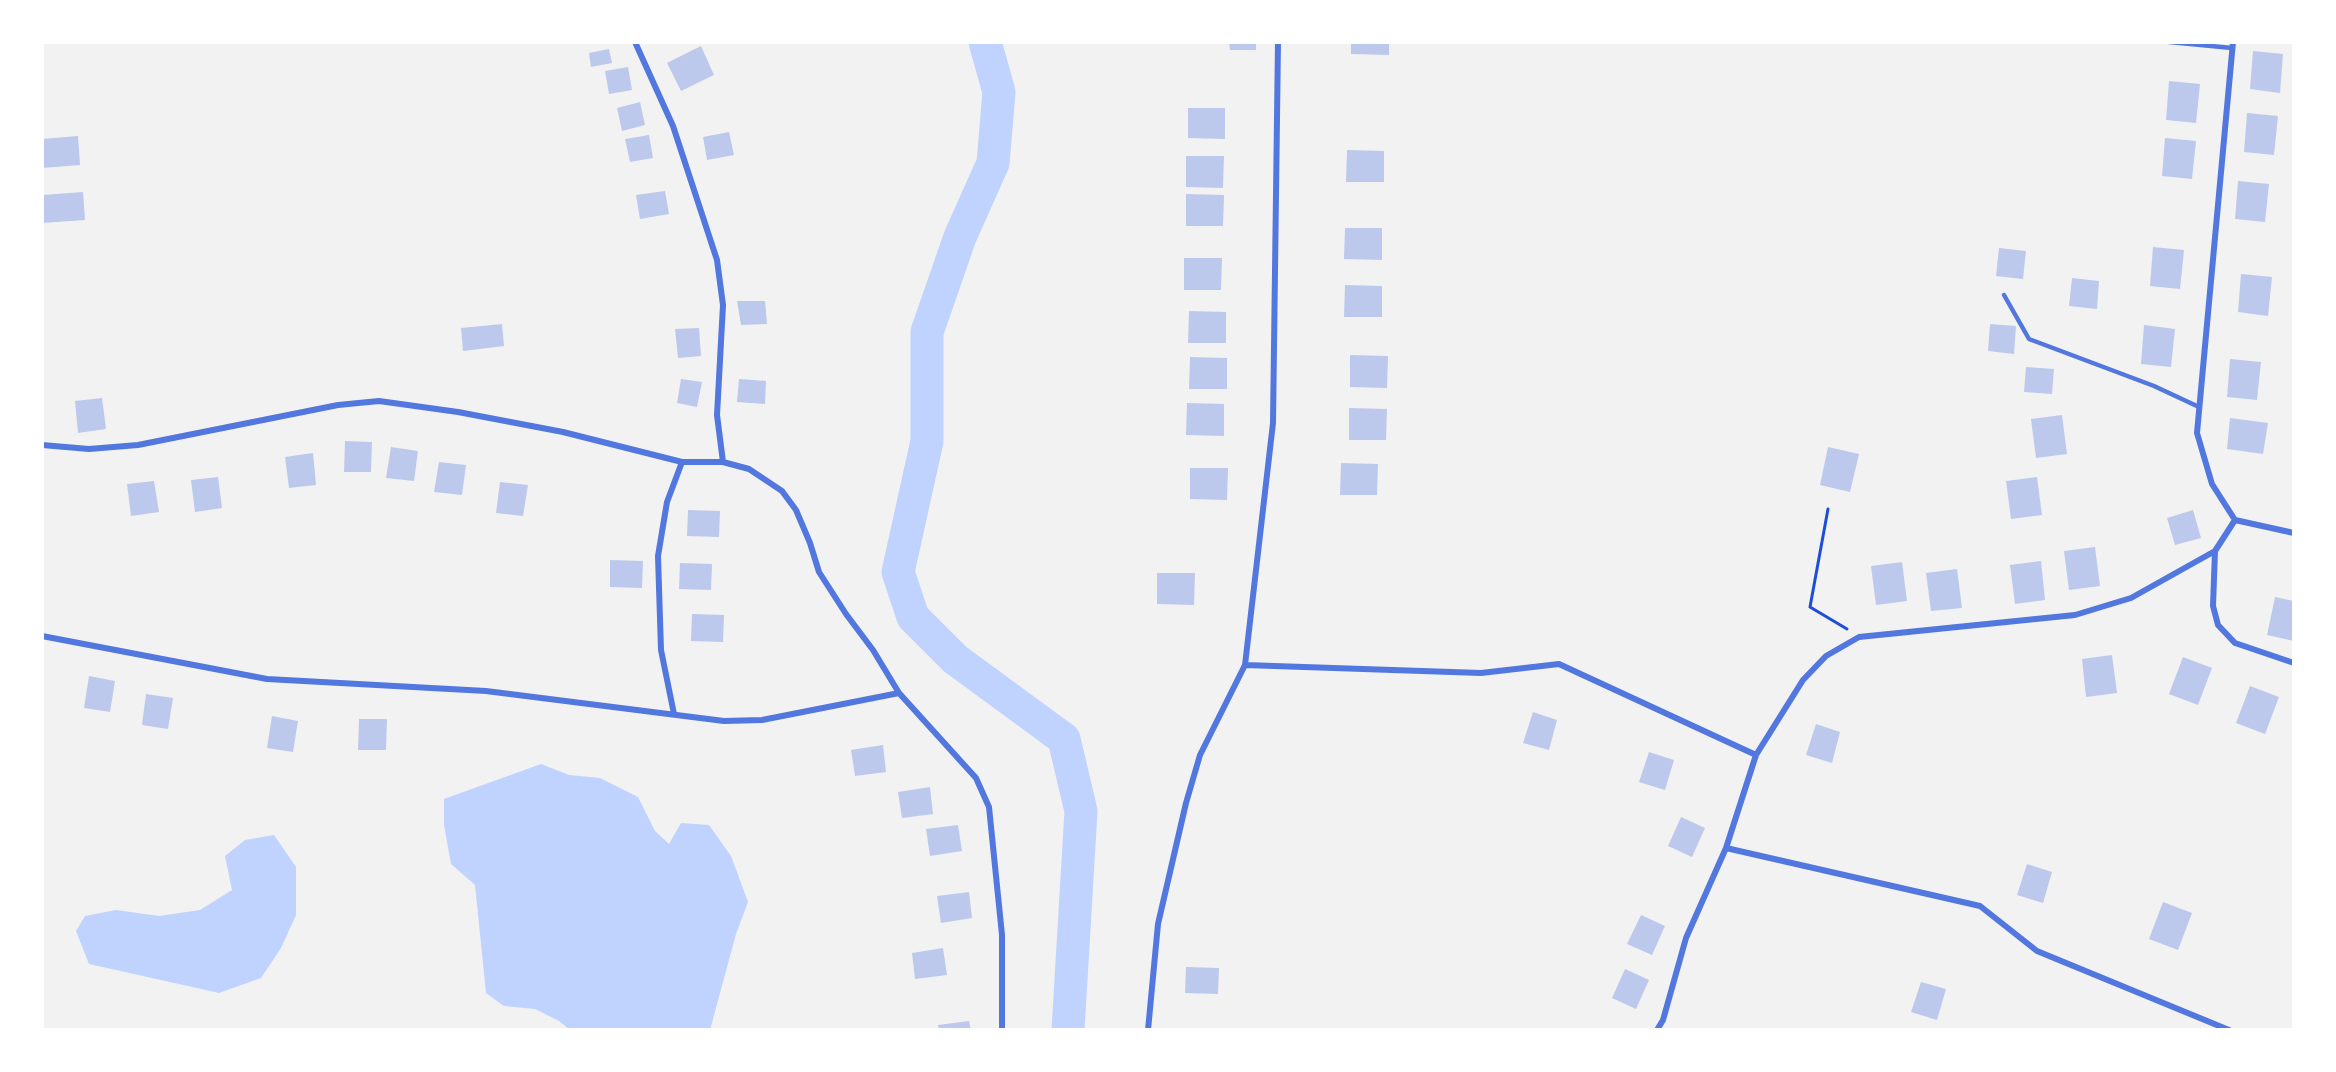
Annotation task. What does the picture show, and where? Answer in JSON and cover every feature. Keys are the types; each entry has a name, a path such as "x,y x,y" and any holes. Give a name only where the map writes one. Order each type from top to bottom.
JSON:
{"street":[{"path":"635,42 673,126 717,260 723,305 717,415 723,462"},
{"path":"1148,1030 1158,924 1186,803 1200,755 1245,665 1273,423 1278,42"},
{"path":"2232,45 2197,433 2212,484 2235,520 2294,533"},
{"path":"42,445 89,449 138,445 338,405 379,401 458,412 563,432 682,462 723,462 748,469 782,491 796,510 819,572 873,650 899,693 976,778 989,807 1002,935 1002,1030"},
{"path":"674,714 661,650 658,556 667,502 682,462"},
{"path":"2235,520 2216,551 2213,606 2218,625 2235,643 2294,663"},
{"path":"1657,1030 1663,1020 1686,938 1726,848 1756,755 1803,680 1826,656 1859,637 2074,615 2131,598 2216,551"},
{"path":"42,636 267,679 486,691 724,721 762,720 899,693"},
{"path":"1245,665 1481,673 1560,664 1756,755"},
{"path":"1726,848 1980,906 2037,951 2229,1030"}],"lane":[{"path":"2169,42 2232,45"},
{"path":"2004,295 2029,339 2154,386 2199,407"}],"path":[{"path":"1828,509 1810,607 1859,637"}],"water":[{"path":"541,764 569,775 600,778 638,797 655,831 669,844 681,823 709,825 731,856 748,902 736,934 710,1030 570,1030 559,1021 535,1009 504,1006 486,993 475,885 451,864 444,825 444,799"},
{"path":"274,835 296,867 296,915 281,948 261,978 219,993 89,964 76,931 85,916 116,910 159,916 200,910 232,890 225,856 245,840"}],"building":[{"path":"1229,42 1256,42 1256,50 1230,50"},
{"path":"1351,42 1389,42 1389,55 1351,54"},
{"path":"701,46 714,75 681,91 667,63"},
{"path":"609,49 612,63 591,67 589,53"},
{"path":"2253,51 2283,54 2280,93 2250,89"},
{"path":"628,67 632,90 609,94 605,71"},
{"path":"2169,81 2200,84 2196,123 2166,120"},
{"path":"640,102 645,125 622,131 617,108"},
{"path":"1188,108 1225,108 1225,139 1188,138"},
{"path":"2247,113 2278,116 2274,155 2244,152"},
{"path":"729,132 734,155 707,160 703,137"},
{"path":"649,135 653,158 630,162 625,139"},
{"path":"78,136 80,165 42,168 42,139"},
{"path":"2165,138 2196,141 2192,179 2162,176"},
{"path":"1347,150 1384,151 1384,182 1346,182"},
{"path":"1186,156 1224,156 1223,188 1186,187"},
{"path":"2238,181 2269,184 2265,222 2235,219"},
{"path":"665,191 669,214 640,219 636,195"},
{"path":"83,192 85,220 42,223 42,195"},
{"path":"1186,194 1224,195 1223,226 1186,226"},
{"path":"1345,228 1382,228 1382,260 1344,259"},
{"path":"2153,247 2184,250 2180,289 2150,286"},
{"path":"1999,248 2026,251 2023,279 1996,276"},
{"path":"1184,258 1222,258 1221,290 1184,290"},
{"path":"2241,274 2272,277 2268,316 2238,312"},
{"path":"2072,278 2099,281 2097,309 2069,306"},
{"path":"1345,285 1382,286 1382,317 1344,317"},
{"path":"737,301 765,301 767,324 741,325"},
{"path":"1189,311 1226,312 1226,343 1188,343"},
{"path":"502,324 504,346 463,351 461,328"},
{"path":"1990,324 2016,326 2014,354 1988,351"},
{"path":"2144,325 2175,329 2171,367 2141,364"},
{"path":"699,328 701,356 678,358 675,329"},
{"path":"1350,355 1388,356 1387,388 1350,387"},
{"path":"1190,357 1227,358 1227,389 1189,389"},
{"path":"2230,359 2261,362 2257,400 2227,397"},
{"path":"2026,367 2054,369 2052,394 2024,392"},
{"path":"681,379 702,382 697,407 677,403"},
{"path":"739,379 766,381 765,404 737,402"},
{"path":"102,398 106,429 78,433 75,401"},
{"path":"1187,403 1224,404 1224,436 1186,435"},
{"path":"1349,408 1387,409 1386,440 1349,440"},
{"path":"2062,415 2067,454 2036,458 2031,419"},
{"path":"2230,418 2268,423 2263,454 2227,449"},
{"path":"345,441 372,442 371,472 344,472"},
{"path":"391,447 418,451 414,481 386,478"},
{"path":"1828,447 1859,454 1850,492 1820,485"},
{"path":"313,453 316,485 289,488 285,457"},
{"path":"439,462 466,465 462,495 434,492"},
{"path":"1341,463 1378,464 1377,495 1340,495"},
{"path":"1190,468 1228,468 1227,500 1190,499"},
{"path":"218,477 222,508 195,512 191,480"},
{"path":"2037,477 2042,515 2011,519 2006,481"},
{"path":"154,481 159,512 131,516 127,484"},
{"path":"500,482 528,485 523,516 496,513"},
{"path":"688,510 720,511 719,537 687,536"},
{"path":"2193,510 2201,538 2175,545 2167,518"},
{"path":"2095,547 2100,586 2069,590 2064,551"},
{"path":"610,560 643,561 642,588 610,587"},
{"path":"2041,561 2045,600 2015,604 2010,565"},
{"path":"1902,562 1907,601 1876,605 1871,566"},
{"path":"680,563 712,564 711,590 679,589"},
{"path":"1957,569 1962,608 1931,611 1926,573"},
{"path":"1157,573 1195,573 1194,605 1157,604"},
{"path":"2275,597 2294,601 2294,641 2267,635"},
{"path":"692,614 724,615 723,642 691,641"},
{"path":"2112,655 2117,693 2086,697 2082,659"},
{"path":"2183,657 2212,668 2198,705 2169,694"},
{"path":"89,676 115,681 110,712 84,708"},
{"path":"2250,686 2279,697 2265,734 2236,723"},
{"path":"146,694 173,698 168,729 142,725"},
{"path":"1533,712 1557,720 1549,750 1523,743"},
{"path":"272,716 298,721 293,752 267,748"},
{"path":"359,719 387,719 386,750 358,750"},
{"path":"1816,724 1840,732 1832,763 1806,755"},
{"path":"883,745 886,772 855,776 851,750"},
{"path":"1649,752 1674,760 1665,790 1639,782"},
{"path":"930,787 933,814 902,818 898,792"},
{"path":"1681,817 1705,828 1692,857 1668,846"},
{"path":"958,825 962,851 930,856 926,829"},
{"path":"2027,864 2052,872 2043,903 2017,895"},
{"path":"969,892 972,918 941,923 937,896"},
{"path":"2163,902 2192,913 2178,950 2149,939"},
{"path":"1641,915 1665,926 1652,955 1627,944"},
{"path":"943,948 947,975 915,979 912,953"},
{"path":"1186,967 1219,968 1218,994 1185,993"},
{"path":"1625,969 1649,980 1636,1009 1612,998"},
{"path":"1921,982 1946,989 1937,1020 1911,1012"},
{"path":"969,1021 971,1030 939,1030 938,1025"}],"waterway":[{"path":"985,42 999,92 993,163 960,237 927,332 927,441 898,572 913,617 955,659 1064,739 1081,811 1068,1030"}]}
